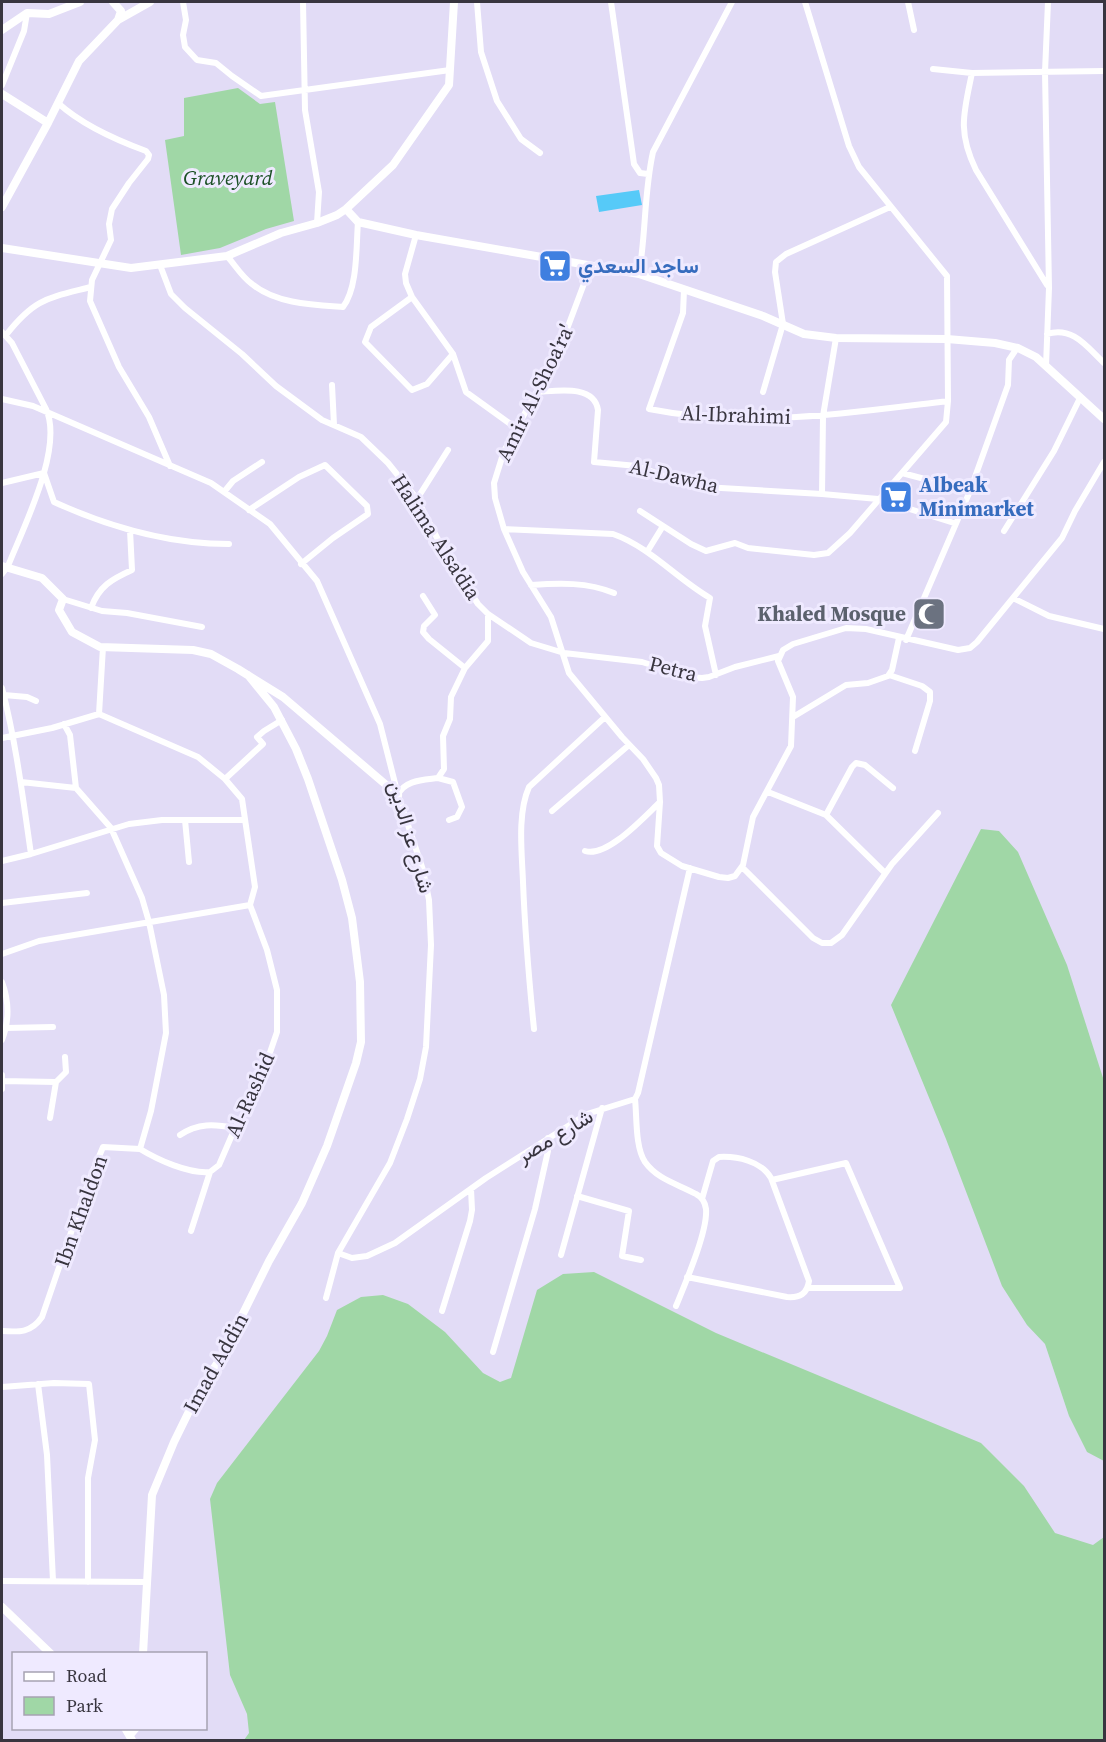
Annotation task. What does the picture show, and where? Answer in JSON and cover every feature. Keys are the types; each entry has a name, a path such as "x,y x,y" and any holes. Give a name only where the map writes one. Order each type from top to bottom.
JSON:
{"street":[{"path":"2,30 27,13 49,14 80,2"},
{"path":"113,2 121,11 118,20"},
{"path":"2,207 79,61 118,20 150,2"},
{"path":"183,2 186,20 183,35 184,46 198,60 216,63 240,83 261,96 450,70"},
{"path":"303,2 305,110 319,192 317,224"},
{"path":"2,248 131,268 226,256 281,233 317,224 337,215 393,165 449,85 454,2"},
{"path":"477,2 481,52 497,101 521,139 540,153"},
{"path":"611,2 633,162 638,171 648,174"},
{"path":"639,274 644,246 648,174 654,152 662,132 732,2"},
{"path":"640,511 706,551 732,543 748,548 822,555 835,549 945,422 948,401 947,276 859,167 849,146 805,2"},
{"path":"908,2 914,30"},
{"path":"1046,366 1049,288 1045,72 1048,2"},
{"path":"2,85 24,32 27,13"},
{"path":"933,69 972,73 1104,71"},
{"path":"972,73 963,123 963,138 968,154 1049,288"},
{"path":"2,94 48,123"},
{"path":"58,103 72,115 117,141 149,155 148,160 112,209 109,224 111,240 91,287 90,301 119,367 146,411 170,466"},
{"path":"763,392 783,324 775,272 776,262 780,258 890,207"},
{"path":"346,209 358,222 416,235 639,274 783,324 804,334 836,338 947,339 995,343 1017,348 1029,352 1104,419"},
{"path":"226,256 252,285 272,295 309,305 343,307 348,302 353,281 358,222"},
{"path":"416,235 405,274 412,297 453,354 466,392 516,428"},
{"name":"Halima Alsa'dia","path":"160,265 174,297 276,386 322,420 361,437 388,464 417,499 447,557 478,604 488,614 531,644 564,653"},
{"name":"Amir Al-Shoa'ra'","path":"591,265 558,353 501,459 494,483 495,498 504,529 523,572 551,617 569,673 604,717 652,769 659,785 658,849 682,866 690,868"},
{"path":"2,574 44,473 51,434 48,414 4,333 22,314 44,300 91,287"},
{"name":"Al-Ibrahimi","path":"684,290 683,313 650,409 678,415 753,420 823,416 948,401"},
{"path":"412,297 371,327 364,342 412,390 427,384 453,354"},
{"path":"1047,334 1056,331 1069,333 1104,363"},
{"path":"822,494 823,416 836,338"},
{"path":"793,717 846,685 868,683 889,675 902,639 970,491 1008,385 1010,360 1017,348"},
{"path":"332,385 334,425"},
{"name":"Al-Dawha","path":"537,392 577,392 593,397 597,402 598,410 594,462 638,466 670,478 684,476 704,487 878,499 954,523"},
{"path":"1004,531 1054,451 1080,398"},
{"name":"شارع عز الدين","path":"2,399 33,406 211,483 270,524 317,581 380,724 398,795 414,838 429,900 431,945 426,1047 420,1079 408,1119 390,1163 338,1254 326,1298"},
{"path":"417,499 448,450"},
{"path":"224,492 233,481 262,462"},
{"path":"1104,462 1074,511 1062,538 1013,598 1049,616 1104,629"},
{"path":"249,510 299,477 325,465 357,496 367,507 368,514 301,564"},
{"path":"2,483 44,473"},
{"path":"44,473 54,502 100,521 180,541 229,544"},
{"path":"902,473 970,491"},
{"path":"647,552 663,526"},
{"path":"504,529 614,534 647,552 710,598 705,626 716,675"},
{"path":"91,608 97,592 112,580 132,570 129,530"},
{"path":"5,566 42,578 63,599 91,608 137,614 202,627"},
{"path":"531,585 561,583 587,585 614,593"},
{"path":"423,596 435,615 424,626 423,632 465,668"},
{"name":"Petra","path":"564,653 624,658 689,677 702,678 779,656 783,650 793,644 846,628 866,629 952,650 970,648 1013,598"},
{"path":"63,599 59,610 72,632 103,647 193,650 212,655 248,675 283,697 398,795 405,784 438,778 453,782 462,807 457,817 449,820"},
{"path":"438,778 444,769 443,736 450,719 450,700 465,668 488,641 488,614"},
{"path":"99,714 103,647"},
{"path":"702,1199 658,1176 644,1161 638,1143 635,1099 690,868 719,878 735,876 742,867 753,817 790,746 793,697 778,666 779,656"},
{"name":"Imad Addin","path":"143,1652 152,1495 199,1391 222,1356 269,1262 302,1203 327,1146 359,1052 362,1028 360,982 351,914 342,880 308,779 282,720 248,675"},
{"path":"889,675 922,686 930,692 930,701 915,751"},
{"path":"32,854 21,782 2,692 36,701"},
{"path":"2,738 99,714 198,757 225,779 242,799 255,887 250,905 39,941 2,954"},
{"path":"534,1029 524,929 520,853 525,800 529,787 604,717"},
{"path":"225,779 263,744 257,737 282,720"},
{"path":"21,782 76,788 70,735 64,724"},
{"path":"552,811 629,745"},
{"path":"826,815 852,767 856,764 865,765 893,788"},
{"name":"Ibn Khaldon","path":"2,1331 29,1331 42,1317 88,1183 103,1147 140,1149 152,1111 166,1033 164,995 142,898 112,830 76,788"},
{"path":"768,792 826,815 885,873"},
{"path":"585,851 596,852 610,846 660,802"},
{"path":"742,867 813,938 827,944 834,942 842,935 885,873 938,813"},
{"path":"185,820 189,861"},
{"path":"2,861 140,823 245,820"},
{"path":"2,903 87,893"},
{"name":"Al-Rashid","path":"191,1231 210,1172 219,1165 235,1128 244,1115 277,1032 277,990 267,950 250,905"},
{"path":"2,982 7,995 6,1028 2,1040"},
{"path":"6,1028 52,1027"},
{"path":"50,1118 56,1082 66,1072 65,1057"},
{"path":"2,1089 2,1078 56,1082"},
{"name":"شارع مصر","path":"338,1254 352,1258 378,1252 395,1243 471,1189 587,1114 635,1099"},
{"path":"561,1255 602,1108"},
{"path":"180,1135 192,1127 222,1125 235,1128"},
{"path":"494,1352 535,1209 548,1151 548,1138"},
{"path":"140,1149 160,1161 210,1172"},
{"path":"676,1306 705,1222 706,1209 702,1199 714,1161 719,1157 740,1159 759,1165 766,1170 772,1180 809,1281 805,1294 798,1298 788,1297 687,1277"},
{"path":"772,1180 846,1163 900,1288 808,1288"},
{"path":"442,1311 470,1221 471,1189"},
{"path":"578,1196 629,1211 622,1256 641,1260"},
{"path":"38,1384 47,1455 53,1581"},
{"path":"2,1387 89,1384 95,1440 88,1478 88,1582"},
{"path":"2,1581 148,1582"},
{"path":"2,1607 50,1652"}],"green space":[{"name":"Graveyard","path":"238,88 260,104 275,102 294,221 266,229 220,248 181,255 165,140 184,136 184,98"},
{"path":"981,829 999,831 1018,852 1067,965 1104,1081 1104,1461 1087,1452 1069,1416 1045,1344 1027,1325 1002,1286 946,1139 891,1005"},
{"path":"594,1272 716,1333 981,1443 1024,1486 1055,1533 1093,1545 1104,1537 1104,1740 244,1740 249,1733 247,1714 230,1675 210,1499 217,1483 319,1351 337,1310 361,1297 383,1295 408,1304 445,1332 483,1373 500,1382 511,1378 537,1290 563,1274"}],"water":[{"path":"639,190 642,205 599,212 596,196"}],"place":[{"name":"ساجد السعدي","path":"555,266"},
{"name":"Albeak Minimarket","path":"896,497"},
{"name":"Khaled Mosque","path":"929,614"}]}
